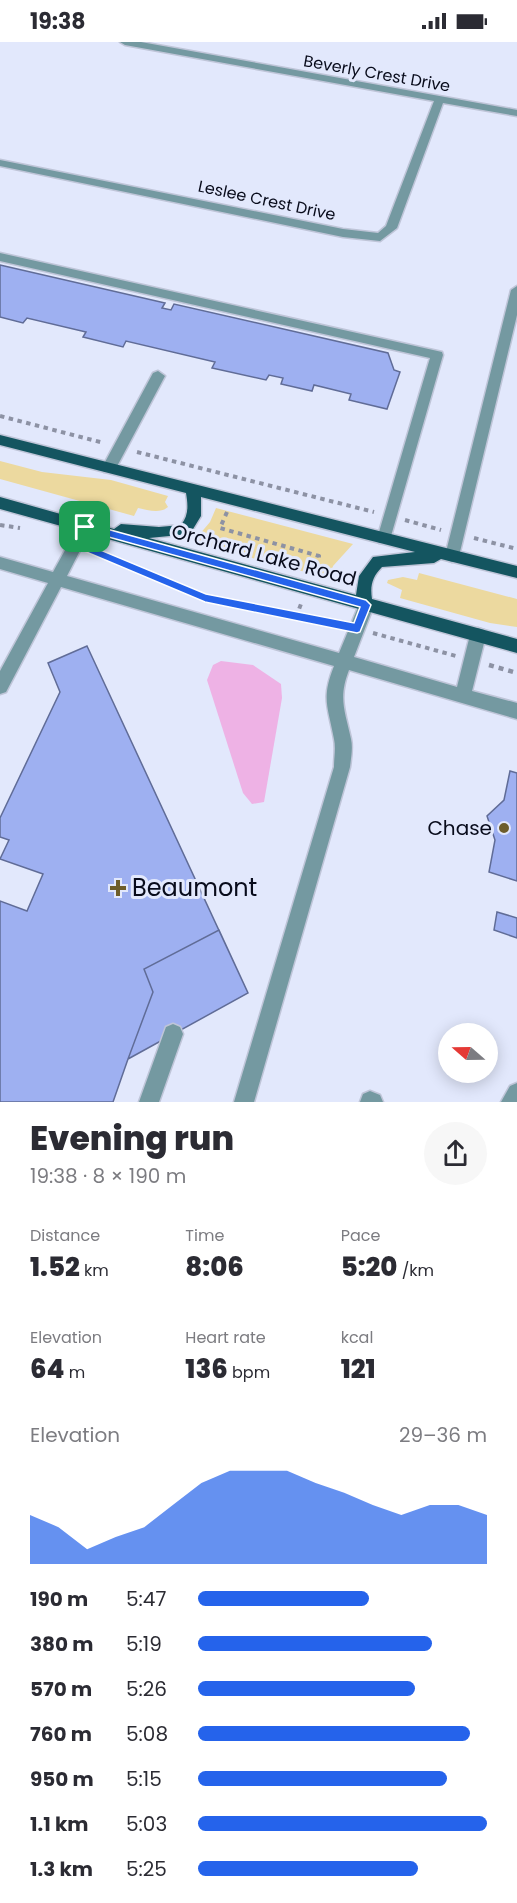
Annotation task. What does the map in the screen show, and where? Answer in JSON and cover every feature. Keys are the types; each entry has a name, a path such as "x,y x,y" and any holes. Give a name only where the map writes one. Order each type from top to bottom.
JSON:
{"main road":[{"path":"0,440 517,572"},
{"path":"85,527 159,533 185,530 194,520 196,508 192,490"},
{"name":"Orchard Lake Road","path":"0,503 517,646"},
{"path":"366,605 362,590 363,580 378,561 452,556"}],"street":[{"name":"Beverly Crest Drive","path":"125,42 517,113"},
{"name":"Leslee Crest Drive","path":"0,163 343,233 380,237 391,228 396,217 439,100"},
{"path":"0,256 437,355 384,539"},
{"path":"452,556 517,290"},
{"path":"109,468 158,376"},
{"path":"0,687 85,527"},
{"path":"0,563 517,711"},
{"path":"244,1102 342,767 343,741 334,709 335,685 366,605"},
{"path":"463,696 478,635"},
{"path":"149,1102 173,1034"},
{"path":"511,1102 517,1093"}],"path":[{"path":"0,416 517,549"},
{"path":"226,514 220,528 319,556 311,576"},
{"path":"0,525 24,529"},
{"path":"75,544 205,598 357,628 517,673"}],"shaded area":[{"path":"0,461 42,472 111,480 168,496 165,502 168,507 158,511 138,508 134,516 0,479"},
{"path":"216,508 353,544 333,566 331,579 193,542 210,522"},
{"path":"419,573 517,599 517,627 490,623 400,598 402,590 387,583 388,580 403,577 417,580"},
{"path":"221,661 253,665 281,684 282,698 264,802 252,804 243,793 207,680 213,665"}],"building":[{"path":"0,265 165,303 162,308 171,310 174,304 388,353 394,370 400,372 387,409 349,400 351,394 314,385 312,391 281,384 283,378 269,375 266,380 212,368 215,362 126,341 123,347 83,337 86,332 27,318 23,323 0,317"},
{"name":"Beaumont","path":"87,646 248,993 128,1059 113,1102 0,1102 0,901 27,911 43,874 0,859 9,840 0,837 0,818 60,692 48,663"},
{"name":"Chase","path":"510,771 517,773 517,881 489,872 495,840 487,816 504,800"},
{"path":"497,912 517,918 517,938 494,930"},
{"path":"219,930 248,993 128,1059 153,992 144,969"}],"place":[{"name":"Chase","path":"504,828"},
{"name":"Beaumont","path":"118,888"}],"route":[{"path":"85,527 366,605 357,628 254,610 205,598 75,544 85,527"}]}
